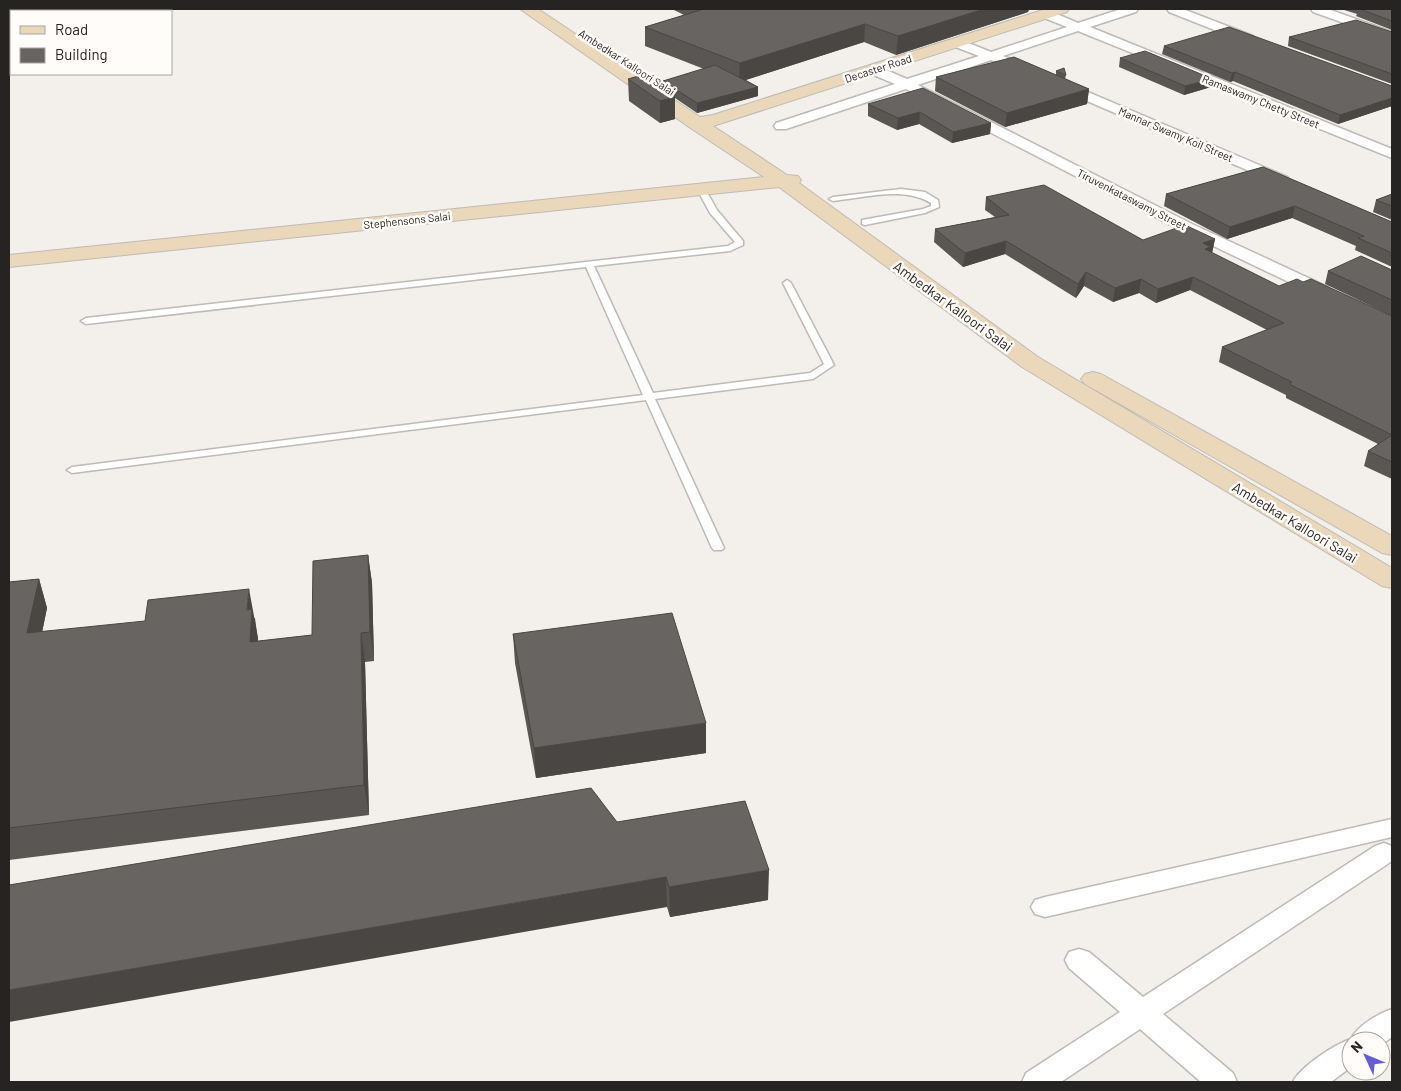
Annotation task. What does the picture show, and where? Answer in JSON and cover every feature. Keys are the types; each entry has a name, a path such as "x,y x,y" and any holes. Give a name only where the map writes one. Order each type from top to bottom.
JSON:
{"main road":[{"name":"Ambedkar Kalloori Salai","path":"528,9 695,123 784,174 833,199 1054,357 1392,547"},
{"name":"Ambedkar Kalloori Salai","path":"546,9 716,120 1030,362 1392,580"},
{"name":"Decaster Road","path":"695,123 716,120 1053,11"},
{"name":"Stephensons Salai","path":"9,261 701,189 784,174"},
{"name":"Stephensons Salai","path":"9,243 784,174"}],"street":[{"path":"781,126 1132,9"},
{"path":"1175,9 1265,45"},
{"path":"1318,9 1392,36"},
{"name":"Ramaswamy Chetty Street","path":"1053,11 1078,26 1392,154"},
{"name":"Mannar Swamy Koil Street","path":"958,43 1043,76 1292,184"},
{"name":"Tiruvenkataswamy Street","path":"874,70 909,84 1186,227 1338,299"},
{"path":"1045,907 1388,841"},
{"path":"1037,1082 1141,1013 1388,841"},
{"path":"1079,960 1222,1082"},
{"path":"1378,1031 1392,1021"},
{"path":"1308,1082 1341,1058"}],"lane":[{"path":"86,321 730,248 740,243 713,211 701,189"},
{"path":"833,199 908,191 922,194 935,202 935,207 925,211 865,222"},
{"path":"589,264 718,548"},
{"path":"72,470 814,376 829,365 787,283"}],"building":[{"path":"704,9 984,9 898,36 865,24 740,63 645,27"},
{"path":"1360,9 1392,9 1392,21"},
{"path":"1356,20 1392,32 1392,74 1289,37"},
{"path":"1229,27 1392,86 1392,98 1340,115 1235,72 1232,73 1164,46"},
{"path":"1145,51 1213,79 1185,86 1120,58"},
{"path":"1014,57 1089,89 1007,113 936,77"},
{"path":"715,65 758,87 697,103 663,81"},
{"path":"1064,68 1066,75 1056,71"},
{"path":"642,75 675,97 660,101 628,79"},
{"path":"923,88 991,123 953,132 920,112 898,118 868,104"},
{"path":"1263,167 1392,222 1392,253 1358,238 1364,236 1295,206 1230,227 1166,194"},
{"path":"1044,185 1143,240 1185,225 1215,239 1203,243 1211,247 1205,249 1279,286 1297,279 1303,282 1311,279 1392,316 1392,435 1289,384 1292,382 1222,347 1284,323 1193,277 1158,289 1141,279 1115,288 1086,272 1078,284 1006,241 965,253 935,229 1009,215 986,197"},
{"path":"1392,194 1392,206 1376,200"},
{"path":"1361,256 1392,270 1392,300 1328,271"},
{"path":"1392,435 1392,462 1368,451"},
{"path":"368,555 370,632 361,633 364,785 9,828 9,582 39,579 27,633 145,621 148,600 249,589 247,610 252,609 250,642 312,635 313,561"},
{"path":"672,613 706,723 534,748 513,634"},
{"path":"591,788 617,822 745,801 769,870 669,887 666,877 9,990 9,885"}]}
